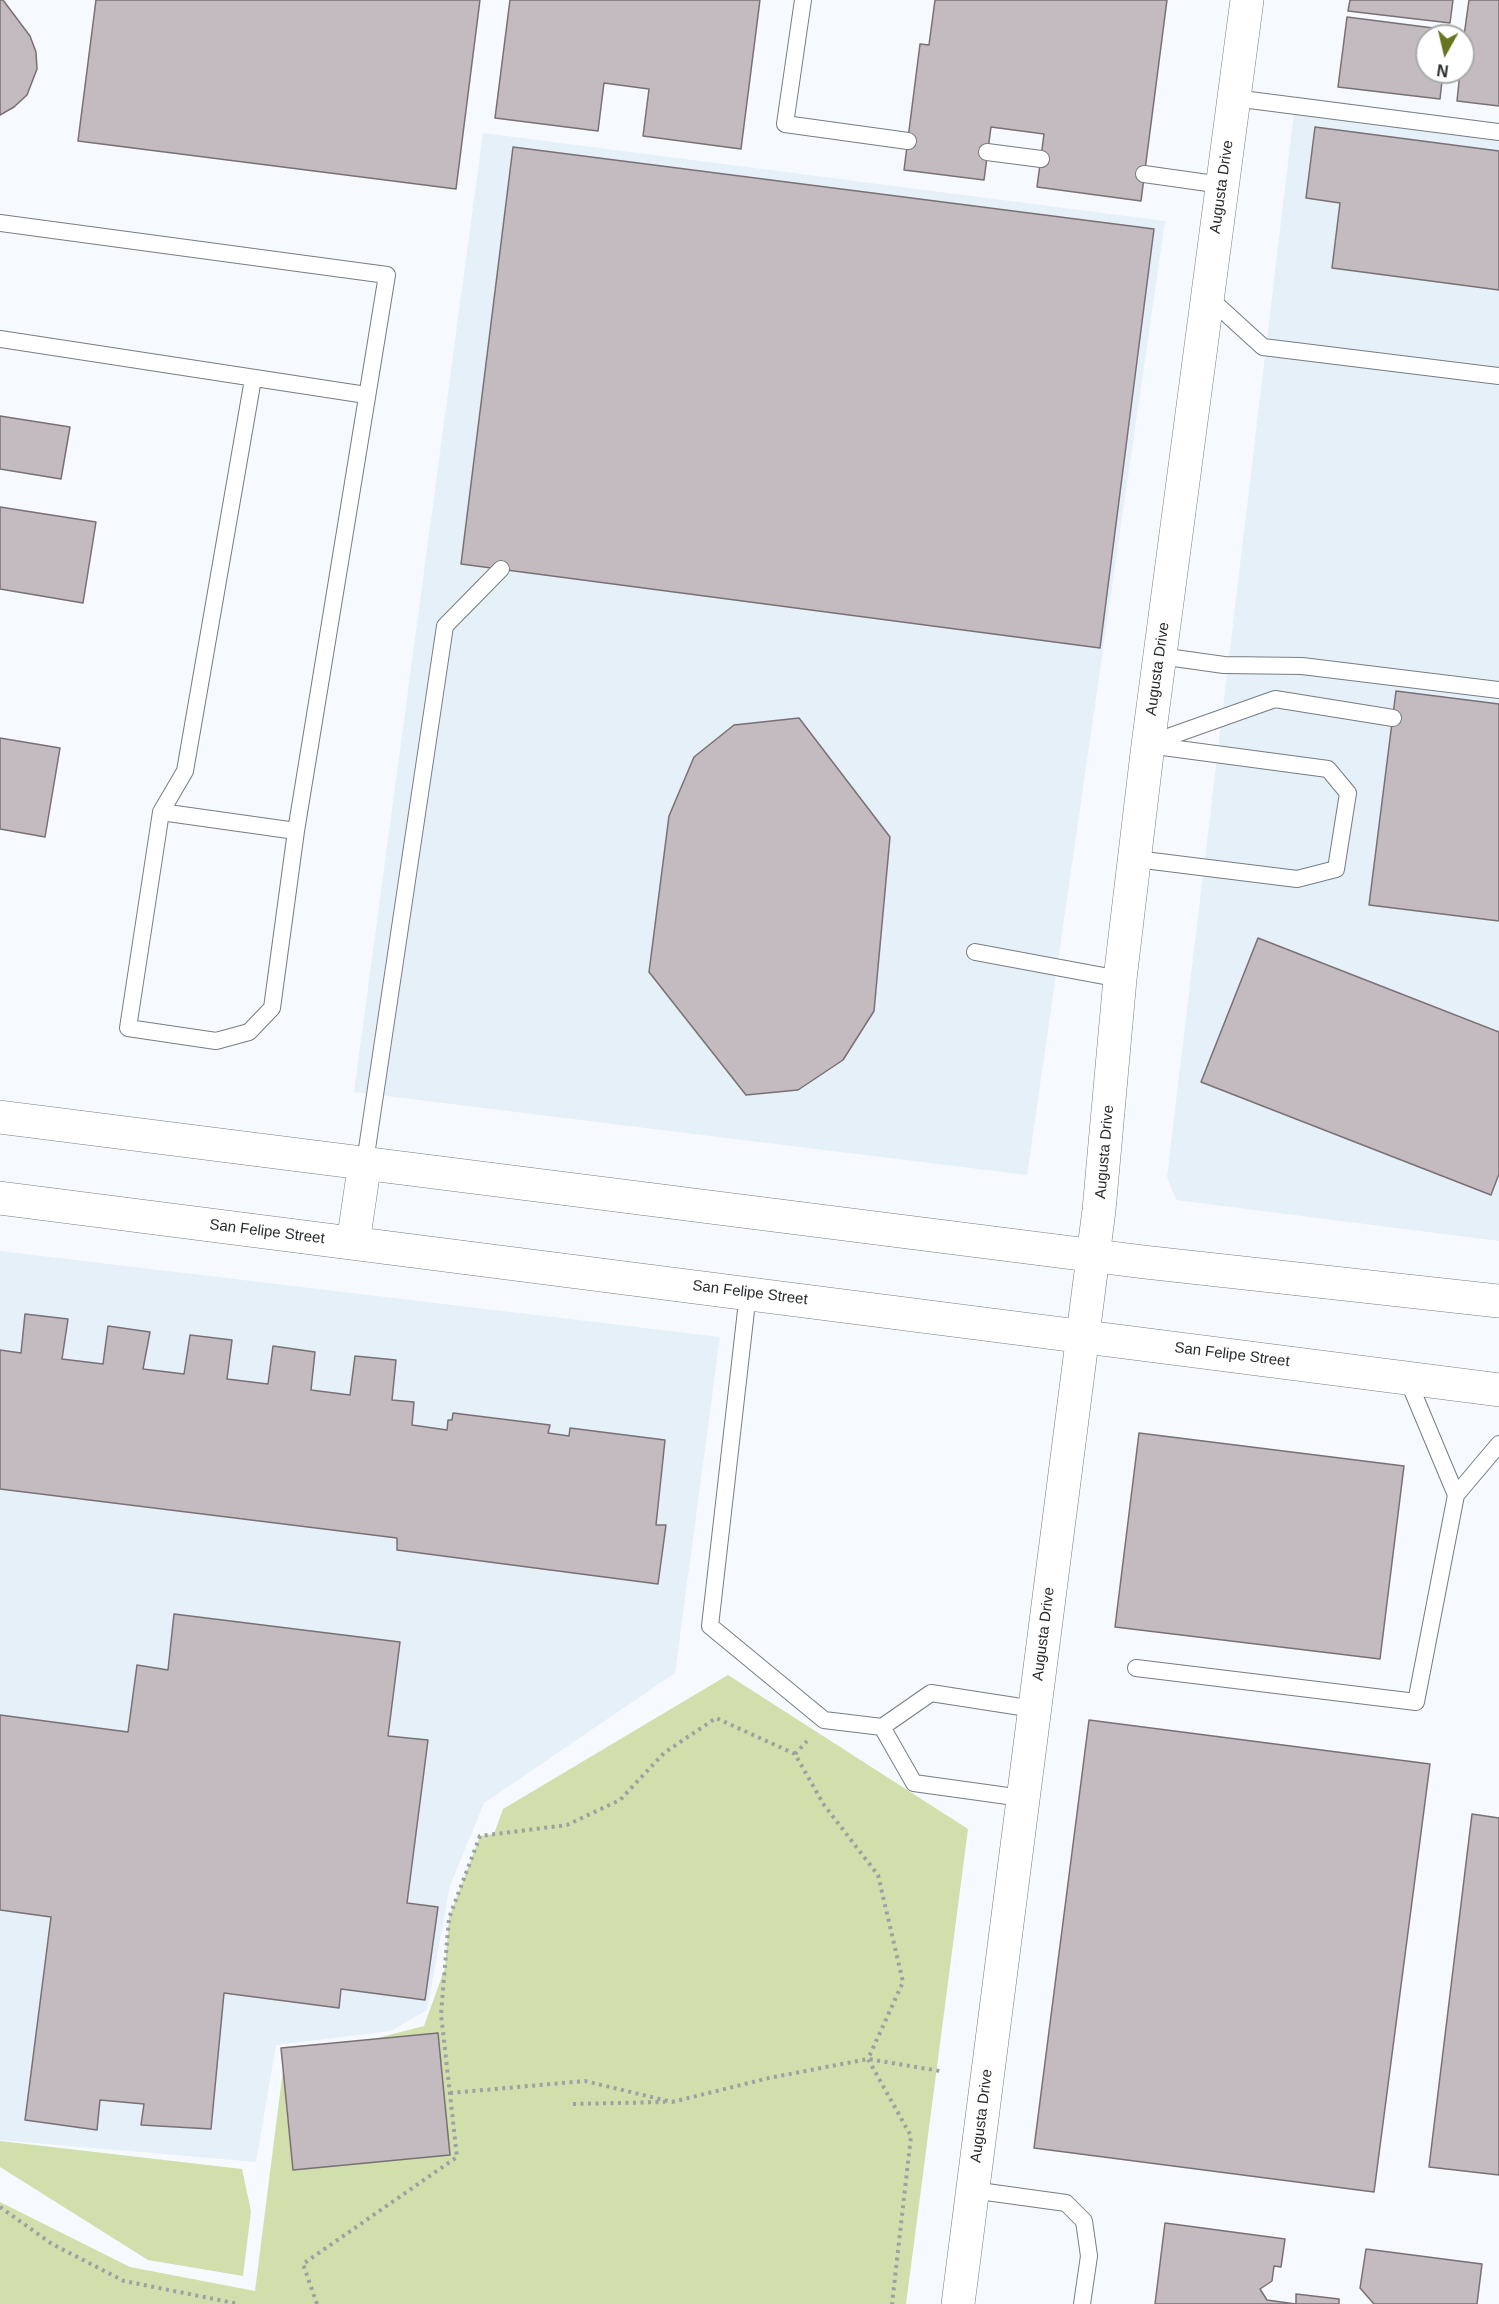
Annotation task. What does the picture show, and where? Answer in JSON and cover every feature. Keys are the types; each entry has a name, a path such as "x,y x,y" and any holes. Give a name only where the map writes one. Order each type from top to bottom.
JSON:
{"main road":[{"name":"Augusta Drive","path":"958,2304 1093,1255 1120,979 1148,745 1247,0"},
{"path":"0,1117 1093,1255 1499,1301"},
{"path":"353,1243 365,1162"},
{"name":"San Felipe Street","path":"0,1198 1499,1390"}],"lane":[{"path":"803,0 785,124 908,141"},
{"path":"1234,98 1499,132"},
{"path":"987,152 1041,159"},
{"path":"1144,174 1222,185"},
{"path":"0,223 387,275 296,831 272,1008 249,1032 216,1041 128,1028 161,812 185,771 253,379"},
{"path":"1207,296 1263,347 1499,376"},
{"path":"0,339 366,395"},
{"path":"365,1162 445,626 501,569"},
{"path":"1160,656 1224,665 1302,666 1499,690"},
{"path":"1148,745 1275,699 1393,718"},
{"path":"1136,859 1298,879 1336,869 1348,793 1328,769 1148,745"},
{"path":"161,812 296,831"},
{"path":"975,951 1120,979"},
{"path":"748,1293 710,1626 825,1720 882,1727 931,1693 1034,1709"},
{"path":"1407,1378 1456,1496"},
{"path":"1136,1668 1416,1702 1456,1496 1499,1444"},
{"path":"882,1727 914,1783 1022,1798"},
{"path":"972,2190 1066,2203 1084,2221 1089,2256 1082,2304"}],"path":[{"path":"317,2304 303,2264 457,2157 441,2014 449,1918 480,1836 567,1825 620,1800 664,1753 716,1719 795,1754 824,1805 878,1875 903,1982 868,2059"},
{"path":"868,2059 911,2136 892,2304"},
{"path":"573,2104 672,2102 769,2078 868,2059 940,2071"},
{"path":"450,2093 585,2080 672,2102"},
{"path":"0,2207 52,2244 124,2281 239,2304"}],"shaded area":[{"path":"1296,96 1499,123 1499,1241 1176,1200 1167,1177"},
{"path":"483,133 1165,221 1027,1175 354,1092"},
{"path":"0,1251 720,1337 675,1673 484,1803 450,1886 427,2010 391,2031 276,2045 256,2162 0,2140"}],"green space":[{"path":"728,1675 968,1829 906,2304 0,2304 0,2202 130,2267 255,2291 284,2062 424,2026 445,1968 449,1918 480,1836 494,1834 503,1809"},
{"path":"0,2141 242,2169 251,2211 243,2276 148,2260 0,2167"}],"building":[{"path":"0,0 3,0 30,36 36,52 37,69 27,95 14,107 0,115"},
{"path":"96,0 480,0 456,189 78,141"},
{"path":"510,0 760,0 741,149 643,136 649,89 604,83 598,131 495,118"},
{"path":"935,0 1167,0 1141,201 1037,187 1044,134 991,127 984,180 904,170 920,44 929,45"},
{"path":"1350,0 1453,0 1450,23 1348,11"},
{"path":"1469,0 1499,0 1499,106 1457,101 1459,84 1475,84 1475,24 1466,24"},
{"path":"1347,17 1415,26 1415,84 1442,84 1440,99 1338,87"},
{"path":"1315,127 1499,151 1499,290 1332,268 1340,203 1306,198"},
{"path":"513,147 1154,229 1100,648 461,564"},
{"path":"0,416 70,427 61,479 0,469"},
{"path":"0,507 96,522 83,603 0,589"},
{"path":"1396,691 1499,704 1499,921 1369,905"},
{"path":"799,718 890,837 874,1011 843,1060 798,1090 746,1095 649,972 669,816 694,757 734,725"},
{"path":"0,738 60,748 45,837 0,829"},
{"path":"1258,938 1499,1032 1499,1174 1491,1195 1201,1082"},
{"path":"25,1314 68,1319 62,1359 103,1364 108,1326 150,1332 143,1369 184,1374 190,1335 232,1340 227,1379 268,1384 273,1346 315,1352 311,1390 350,1395 355,1356 396,1360 392,1400 414,1402 412,1425 447,1430 448,1420 452,1420 453,1413 550,1425 548,1433 569,1436 570,1428 665,1440 656,1525 666,1525 658,1584 397,1550 397,1538 0,1489 0,1350 21,1353"},
{"path":"1139,1433 1404,1466 1380,1659 1115,1627"},
{"path":"174,1614 400,1642 388,1736 428,1740 407,1903 438,1907 425,2000 341,1989 339,2008 224,1993 211,2129 141,2125 144,2104 100,2100 97,2130 25,2120 51,1917 0,1910 0,1715 128,1732 137,1665 168,1670"},
{"path":"1089,1720 1430,1764 1374,2192 1034,2148"},
{"path":"1472,1814 1499,1818 1499,2175 1429,2167"},
{"path":"438,2033 450,2155 293,2170 281,2048"},
{"path":"1165,2223 1285,2239 1281,2267 1274,2266 1272,2281 1260,2289 1267,2300 1296,2304 1155,2304"},
{"path":"1366,2249 1482,2264 1477,2304 1374,2304 1360,2288"},
{"path":"1296,2294 1339,2299 1339,2304 1296,2304"}]}
